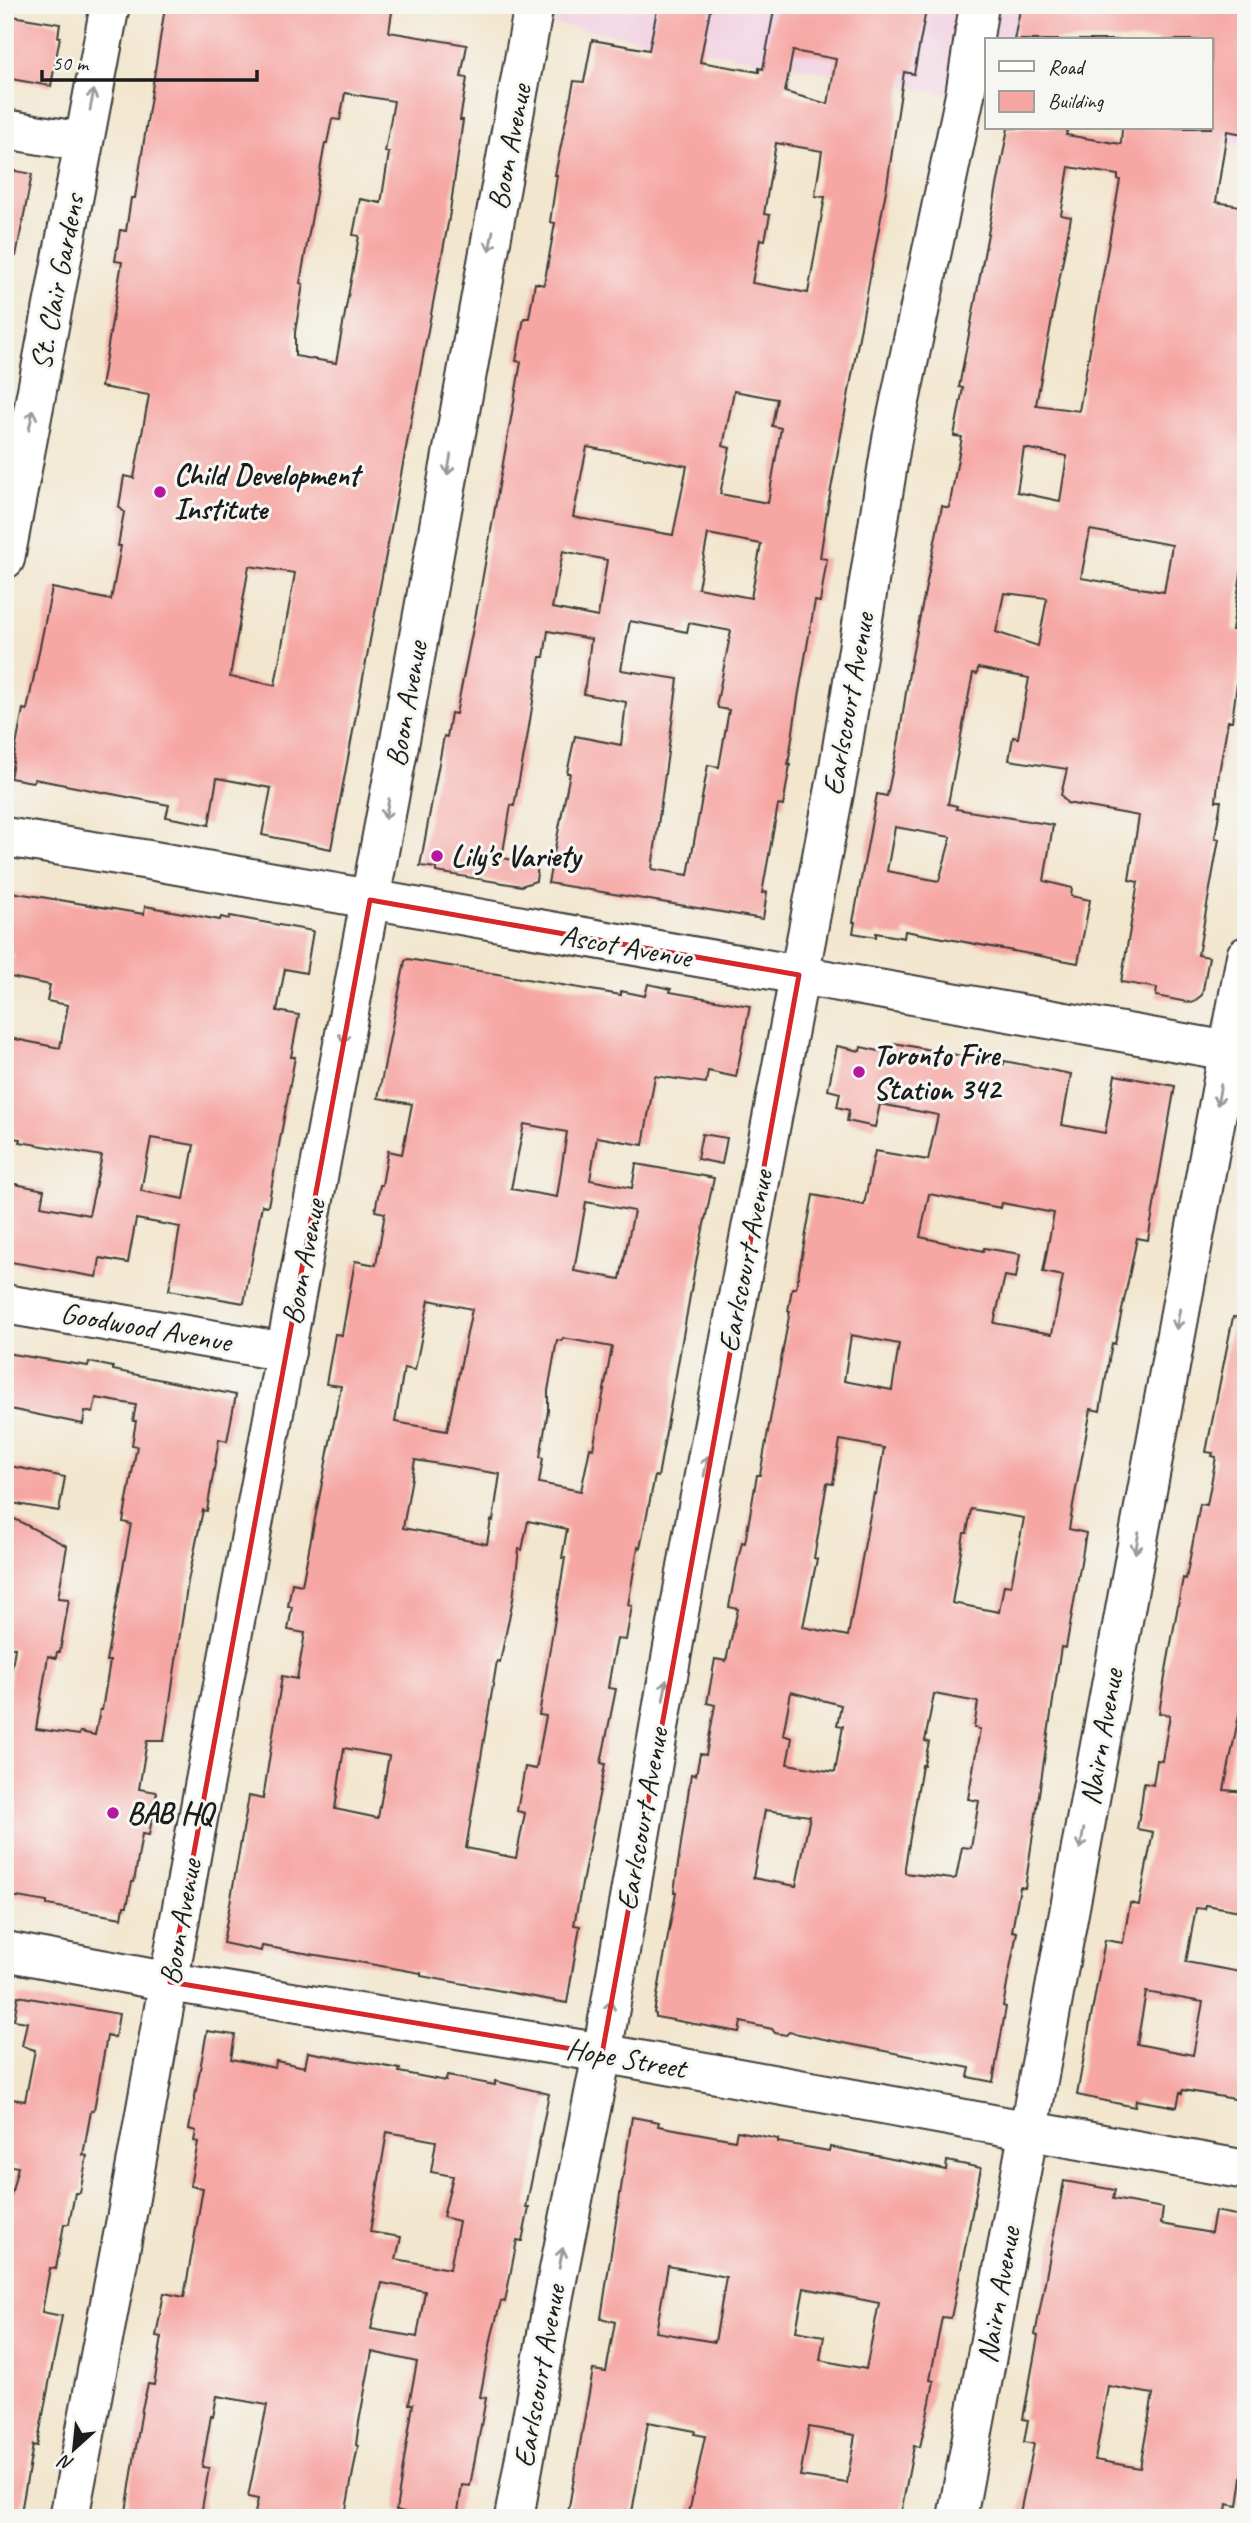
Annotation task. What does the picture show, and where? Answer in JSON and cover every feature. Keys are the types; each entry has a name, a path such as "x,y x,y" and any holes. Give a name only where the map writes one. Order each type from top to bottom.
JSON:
{"street":[{"name":"St. Clair Gardens","path":"5,559 110,5"},
{"name":"Boon Avenue","path":"69,2518 534,5"},
{"name":"Earlscourt Avenue","path":"513,2518 602,2054 693,1533 839,768 892,439 965,95 979,5"},
{"path":"5,130 83,142"},
{"name":"Ascot Avenue","path":"5,837 149,860 1236,1052"},
{"name":"Nairn Avenue","path":"957,2518 1028,2131 1236,1052 1246,956"},
{"name":"Goodwood Avenue","path":"5,1304 286,1352"},
{"name":"Hope Street","path":"5,1951 170,1982 602,2054 1246,2170"}],"highlighted area":[{"path":"370,900 799,975 602,2054 170,1982"}],"shaded area":[{"path":"446,5 1246,5 1246,147 1148,130 1212,130 1212,38 985,38 985,101"}],"building":[{"path":"174,5 393,5 389,32 467,45 461,77 467,78 460,120 463,120 449,218 331,849 262,835 271,788 217,778 209,825 166,817 169,805 34,779 33,782 10,778 23,709 27,710 52,588 111,600 121,546 118,546 124,512 119,507 124,476 134,478 149,395 101,387 122,262 115,261 120,230 126,231 131,198 135,198 165,7 173,8","holes":["345,93 394,101 385,152 389,153 381,203 360,199 353,235 359,236 336,363 295,356 295,332 303,284 300,283 325,143 332,119 340,120","249,566 295,573 275,685 230,677"]},
{"path":"658,5 711,5 700,62 759,72 759,68 763,69 775,5 927,5 914,74 904,72 887,185 827,511 820,558 827,559 820,602 815,601 783,806 778,805 762,893 767,892 763,919 548,883 575,736 621,745 626,702 584,694 591,639 548,631 544,657 540,657 527,739 502,858 538,864 536,881 521,886 436,872 436,868 420,866 444,736 447,737 451,713 456,714 479,598 521,362 516,361 524,318 529,318 535,283 544,285 555,223 550,222 555,175 574,81 584,82 592,40 649,50","holes":["793,51 836,59 828,104 785,92","776,143 822,151 815,196 825,197 808,293 752,283 760,239 765,240 770,215 764,214","734,391 777,399 772,426 781,428 768,503 720,494 730,448 723,446","587,447 687,466 673,535 573,517","708,534 761,544 751,598 698,588","563,551 607,560 598,617 552,608","630,621 687,632 689,623 731,631 717,702 718,708 729,710 719,767 708,765 688,875 652,869 678,679 621,670"]},
{"path":"1021,5 1246,5 1246,118 1243,134 1227,131 1216,202 1246,207 1246,543 1232,630 1244,632 1232,721 1228,721 1219,773 1216,801 1221,801 1215,838 1219,839 1198,955 1209,957 1202,995 1192,1003 1156,996 1157,988 1121,982 1138,882 1129,880 1139,816 1067,803 1061,795 1067,769 1009,760 1013,737 1018,738 1029,678 978,668 977,674 973,673 948,804 957,806 956,809 1053,825 1044,881 1072,888 1071,896 1090,900 1078,963 905,931 904,938 876,933 876,937 853,933 877,794 887,796 899,739 910,666 942,506 949,508 962,437 954,436 963,388 959,387 1008,130 1067,130 1066,135 1121,144 1122,130 1212,130 1212,38 1014,38","holes":["1069,167 1118,175 1120,180 1079,411 1036,405 1071,217 1061,215","1024,448 1067,456 1060,501 1017,492","1090,530 1172,545 1164,592 1081,578","1004,593 1047,598 1038,646 996,632","895,827 951,837 939,881 887,871"]},
{"path":"12,16 60,24 51,86 5,78 5,56"},
{"path":"5,169 32,174 16,256 5,255"},
{"path":"5,891 144,914 145,906 220,920 221,917 229,919 230,916 313,931 306,973 285,969 277,1011 299,1015 291,1057 295,1057 268,1206 262,1205 244,1303 169,1290 180,1227 136,1219 128,1263 100,1258 97,1277 5,1261 5,1205 10,1183 44,1190 41,1206 89,1215 102,1156 20,1142 21,1139 12,1138 13,1129 5,1128 5,1037 60,1048 68,1005 47,1001 50,985 10,977 14,953 5,952","holes":["151,1138 194,1145 184,1199 141,1191"]},
{"path":"408,959 621,995 621,991 645,996 648,984 671,989 670,992 750,1006 736,1077 708,1071 706,1083 655,1076 643,1145 597,1137 590,1180 632,1188 636,1164 714,1178 696,1262 658,1477 655,1476 640,1548 638,1547 628,1605 632,1606 626,1640 617,1639 612,1664 608,1688 616,1689 601,1763 605,1764 574,1925 580,1926 567,2003 370,1964 262,1946 261,1951 223,1943 249,1796 263,1799 282,1676 297,1679 305,1633 288,1630 292,1607 288,1606 292,1583 302,1585 341,1386 326,1384 335,1334 342,1335 355,1261 376,1265 385,1213 375,1211 380,1185 388,1151 402,1154 412,1104 378,1098 405,961","holes":["524,1124 567,1132 557,1197 511,1189","586,1202 634,1211 620,1279 574,1271","429,1300 472,1309 447,1431 395,1422 404,1368 415,1370","563,1338 612,1347 593,1449 590,1448 581,1491 539,1483 548,1391 557,1340 562,1341","415,1460 500,1474 487,1544 403,1528","528,1521 567,1529 562,1558 565,1558 539,1715 546,1716 536,1769 525,1767 517,1811 525,1813 516,1858 466,1848 497,1661 500,1662 513,1599 519,1549 522,1550","344,1748 389,1756 378,1818 335,1809"]},
{"path":"894,1043 1071,1074 1062,1125 1105,1133 1115,1075 1175,1086 1148,1240 1137,1238 1115,1344 1112,1343 1100,1411 1091,1409 1073,1505 1069,1529 1086,1533 1066,1648 1061,1647 1025,1888 1020,1887 1012,1931 1017,1932 1003,2006 1006,2007 993,2082 968,2077 970,2068 789,2032 786,2035 775,2033 772,2029 741,2022 739,2032 656,2017 654,2013 676,1892 691,1774 696,1775 700,1754 706,1755 715,1705 707,1703 715,1659 726,1661 738,1609 729,1607 742,1542 745,1543 757,1475 760,1475 792,1288 796,1288 813,1195 864,1205 875,1151 928,1160 938,1115 880,1104 875,1127 847,1121 849,1110 837,1107 840,1093 828,1090 837,1046 860,1051 861,1047 892,1054","holes":["929,1194 1001,1208 1002,1203 1054,1213 1043,1272 1063,1276 1052,1334 994,1323 1005,1276 1016,1278 1020,1254 984,1248 983,1251 920,1237","851,1335 899,1344 892,1390 844,1381","840,1440 884,1448 848,1636 803,1627 817,1559 814,1558 827,1483 833,1484","971,1509 1024,1518 1011,1586 1004,1585 999,1612 952,1603 964,1533 967,1533","791,1692 841,1705 837,1725 843,1726 835,1772 787,1764 792,1738 783,1735","934,1694 978,1702 974,1728 980,1729 968,1799 979,1801 971,1848 962,1847 956,1878 952,1879 905,1873 922,1765 929,1742 925,1741","765,1810 810,1816 796,1886 753,1878"]},
{"path":"702,1134 727,1138 722,1164 697,1159"},
{"path":"1233,1317 1246,1318 1246,1656 1240,1710 1224,1790 1246,1792 1246,1912 1206,1905 1205,1909 1196,1908 1186,1962 1246,1973 1246,2101 1183,2090 1180,2092 1177,2107 1136,2100 1135,2107 1077,2095 1105,1940 1123,1943 1130,1903 1139,1905 1153,1832 1137,1829 1144,1783 1153,1785 1157,1760 1162,1761 1170,1715 1159,1713 1167,1665 1200,1504 1207,1505 1216,1457 1212,1456 1213,1453 1206,1452","holes":["1146,1992 1203,2002 1193,2055 1137,2044"]},
{"path":"5,1353 88,1366 89,1362 113,1367 113,1370 236,1395 227,1441 219,1439 207,1511 203,1510 188,1581 164,1741 147,1741 139,1789 157,1792 149,1835 142,1834 134,1882 122,1918 5,1895 5,1701 15,1648 5,1647 5,1514 67,1546 58,1598 69,1599 60,1652 57,1652 56,1658 48,1656 36,1729 95,1735 102,1710 110,1661 106,1661 131,1524 123,1522 137,1446 132,1445 136,1405 96,1398 93,1413 85,1411 83,1424 5,1408"},
{"path":"5,1465 65,1477 59,1511 5,1502"},
{"path":"18,1996 119,2014 115,2038 107,2036 83,2155 87,2156 80,2193 75,2193 69,2224 64,2224 56,2269 50,2268 42,2312 62,2316 37,2446 33,2445 20,2518 5,2518 5,2219 18,2167 5,2165 5,2098 25,2101 35,2050 22,2046 27,2022 14,2020"},
{"path":"207,2031 235,2035 231,2059 275,2068 276,2061 305,2067 308,2052 400,2069 399,2072 446,2081 447,2076 495,2085 495,2081 549,2094 522,2241 517,2240 505,2302 501,2301 492,2335 480,2397 486,2398 470,2486 462,2485 457,2518 403,2518 404,2512 396,2510 417,2362 372,2352 359,2422 358,2446 345,2515 342,2518 254,2518 258,2499 248,2497 267,2405 217,2396 202,2467 209,2468 202,2509 197,2511 196,2518 125,2518 142,2409 148,2384 154,2385 162,2337 156,2336 164,2293 184,2297 203,2188 190,2186 198,2142 194,2141 196,2131 189,2129","holes":["387,2132 436,2141 431,2172 453,2176 443,2217 459,2221 450,2269 396,2259 401,2237 370,2232","382,2283 425,2291 417,2337 371,2329"]},
{"path":"632,2117 659,2122 658,2126 735,2140 737,2131 778,2139 778,2142 829,2151 830,2147 946,2170 947,2161 981,2168 951,2318 942,2317 930,2380 934,2381 930,2402 920,2447 914,2446 900,2518 688,2518 705,2436 694,2434 695,2431 648,2422 631,2518 567,2518 593,2370 606,2372 615,2322 601,2318","holes":["668,2266 726,2277 715,2342 656,2332","804,2288 879,2303 866,2369 820,2360 824,2336 796,2331","809,2427 855,2435 847,2483 800,2476"]},
{"path":"1064,2181 1115,2190 1113,2199 1163,2208 1161,2224 1211,2233 1215,2211 1246,2217 1246,2449 1238,2506 1227,2504 1225,2518 1028,2518 1029,2514 1020,2513 1034,2444 1024,2442 1028,2420 1023,2419 1038,2336 1035,2335","holes":["1108,2386 1153,2394 1140,2468 1095,2460"]}],"place":[{"name":"Child Development Institute","path":"160,492"},
{"name":"Lily's Variety","path":"437,856"},
{"name":"Toronto Fire Station 342","path":"859,1072"},
{"name":"BAB HQ","path":"113,1813"}]}
